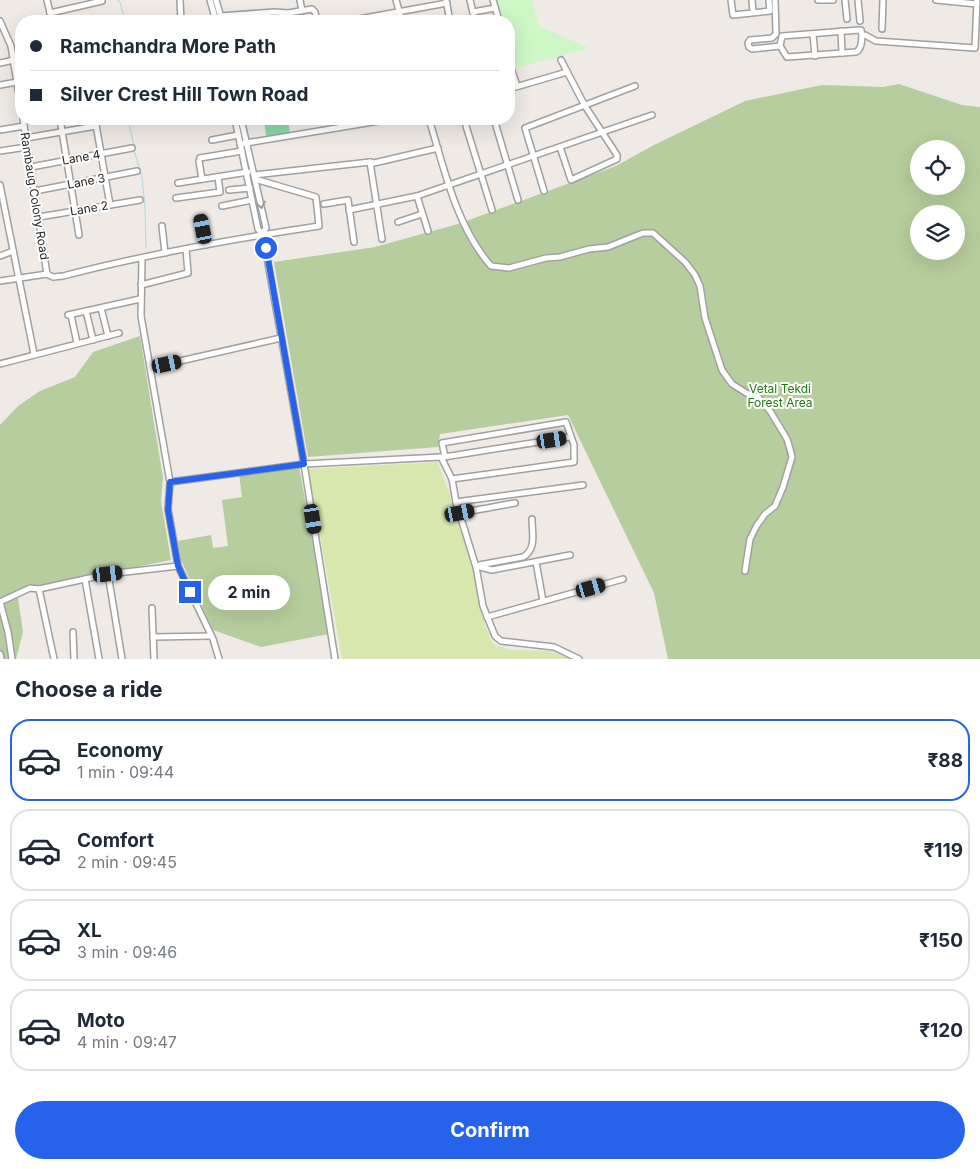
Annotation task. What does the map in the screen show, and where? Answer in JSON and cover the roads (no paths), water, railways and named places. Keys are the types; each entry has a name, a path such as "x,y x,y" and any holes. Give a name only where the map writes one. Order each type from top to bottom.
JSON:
{"street":[{"path":"47,0 50,13 102,1"},
{"path":"180,0 181,15"},
{"path":"210,0 214,15"},
{"path":"216,0 220,15"},
{"path":"300,0 302,11"},
{"path":"396,0 400,15"},
{"path":"470,0 474,15"},
{"path":"493,0 497,15"},
{"path":"731,0 733,15 770,11 769,0"},
{"path":"752,0 753,12"},
{"path":"775,0 776,34 772,38 750,40 748,43 749,48 752,49 780,46"},
{"path":"818,0 833,0"},
{"path":"845,0 847,19"},
{"path":"858,0 860,21"},
{"path":"882,29 883,0"},
{"path":"865,35 876,41 975,48 978,15 977,2 936,0"},
{"path":"382,15 446,2 449,15"},
{"path":"473,12 495,8"},
{"path":"252,15 314,10 315,15"},
{"path":"0,21 12,46 15,67"},
{"path":"859,30 862,33 859,51 842,54 787,57 780,46 782,36 859,30"},
{"path":"841,31 842,54"},
{"path":"813,34 815,56"},
{"path":"0,63 14,60"},
{"path":"560,147 571,180 617,158 603,132 585,106 562,60"},
{"path":"515,80 517,86 567,72"},
{"path":"0,84 15,82"},
{"path":"544,191 525,128 635,86"},
{"path":"349,210 377,206 417,196 652,115"},
{"path":"61,125 79,235"},
{"path":"236,125 238,135 254,175 266,228 263,234"},
{"path":"241,125 242,151 258,229 263,234 304,464 335,659"},
{"path":"243,144 355,125"},
{"path":"431,125 450,185 467,229 479,252 491,266 509,268 546,258 608,247 643,233 653,234 685,262 695,275 700,286 705,318 722,370 732,384 748,394 758,397 770,411 787,439 792,457 775,506 765,514 750,539 745,571"},
{"path":"496,125 518,200"},
{"path":"0,130 24,126"},
{"name":"Rambaug Colony Road","path":"24,126 47,274"},
{"path":"26,138 96,126 110,205"},
{"path":"466,126 492,210"},
{"path":"212,140 238,135"},
{"path":"0,151 28,146"},
{"name":"Lane 4","path":"31,167 132,148"},
{"path":"178,182 246,172 254,175 348,166 438,148"},
{"path":"202,179 200,159 242,151"},
{"path":"370,162 382,239"},
{"name":"Lane 3","path":"34,190 137,171"},
{"name":"Rambaug Colony Road","path":"0,281 47,274 53,277 63,276 111,264 206,245 320,226 316,197 254,175"},
{"path":"176,198 220,192 218,177"},
{"path":"0,184 34,354"},
{"path":"229,190 250,188"},
{"path":"417,196 428,231"},
{"name":"Lane 2","path":"39,217 140,200"},
{"path":"222,206 252,200"},
{"path":"324,204 348,200 354,242"},
{"path":"398,222 422,214"},
{"path":"201,218 206,245"},
{"path":"162,226 165,253"},
{"path":"141,285 188,273 186,249"},
{"path":"0,256 13,251"},
{"path":"142,258 141,316 170,482 168,510 178,566 211,636 219,659"},
{"path":"77,343 69,315 140,299"},
{"path":"101,308 108,336"},
{"path":"86,311 93,340"},
{"path":"0,364 118,333"},
{"path":"167,364 281,338"},
{"path":"452,478 574,462 574,445 566,422 442,443 443,457 452,478 456,502 476,566 482,606 495,636 498,640 554,647 579,659"},
{"path":"170,482 304,464 443,457 570,437"},
{"path":"456,502 584,486"},
{"path":"460,513 515,503"},
{"path":"476,566 523,557 528,553 533,546 532,519"},
{"path":"476,566 492,570 570,555"},
{"path":"536,562 543,601"},
{"path":"12,659 8,632 0,602 34,587 39,589 108,574 178,566"},
{"path":"108,574 122,659"},
{"path":"85,579 99,659"},
{"path":"487,617 623,579"},
{"path":"39,589 54,659"},
{"path":"152,608 154,659"},
{"path":"73,632 74,659"},
{"path":"153,637 211,636"},
{"path":"0,654 1,659"}],"waterway":[{"path":"117,0 120,2 123,15"},
{"path":"129,125 134,146"},
{"path":"134,150 142,178 146,248"}],"park label":[{"name":"Vetal Tekdi Forest Area","path":"780,395"}]}
